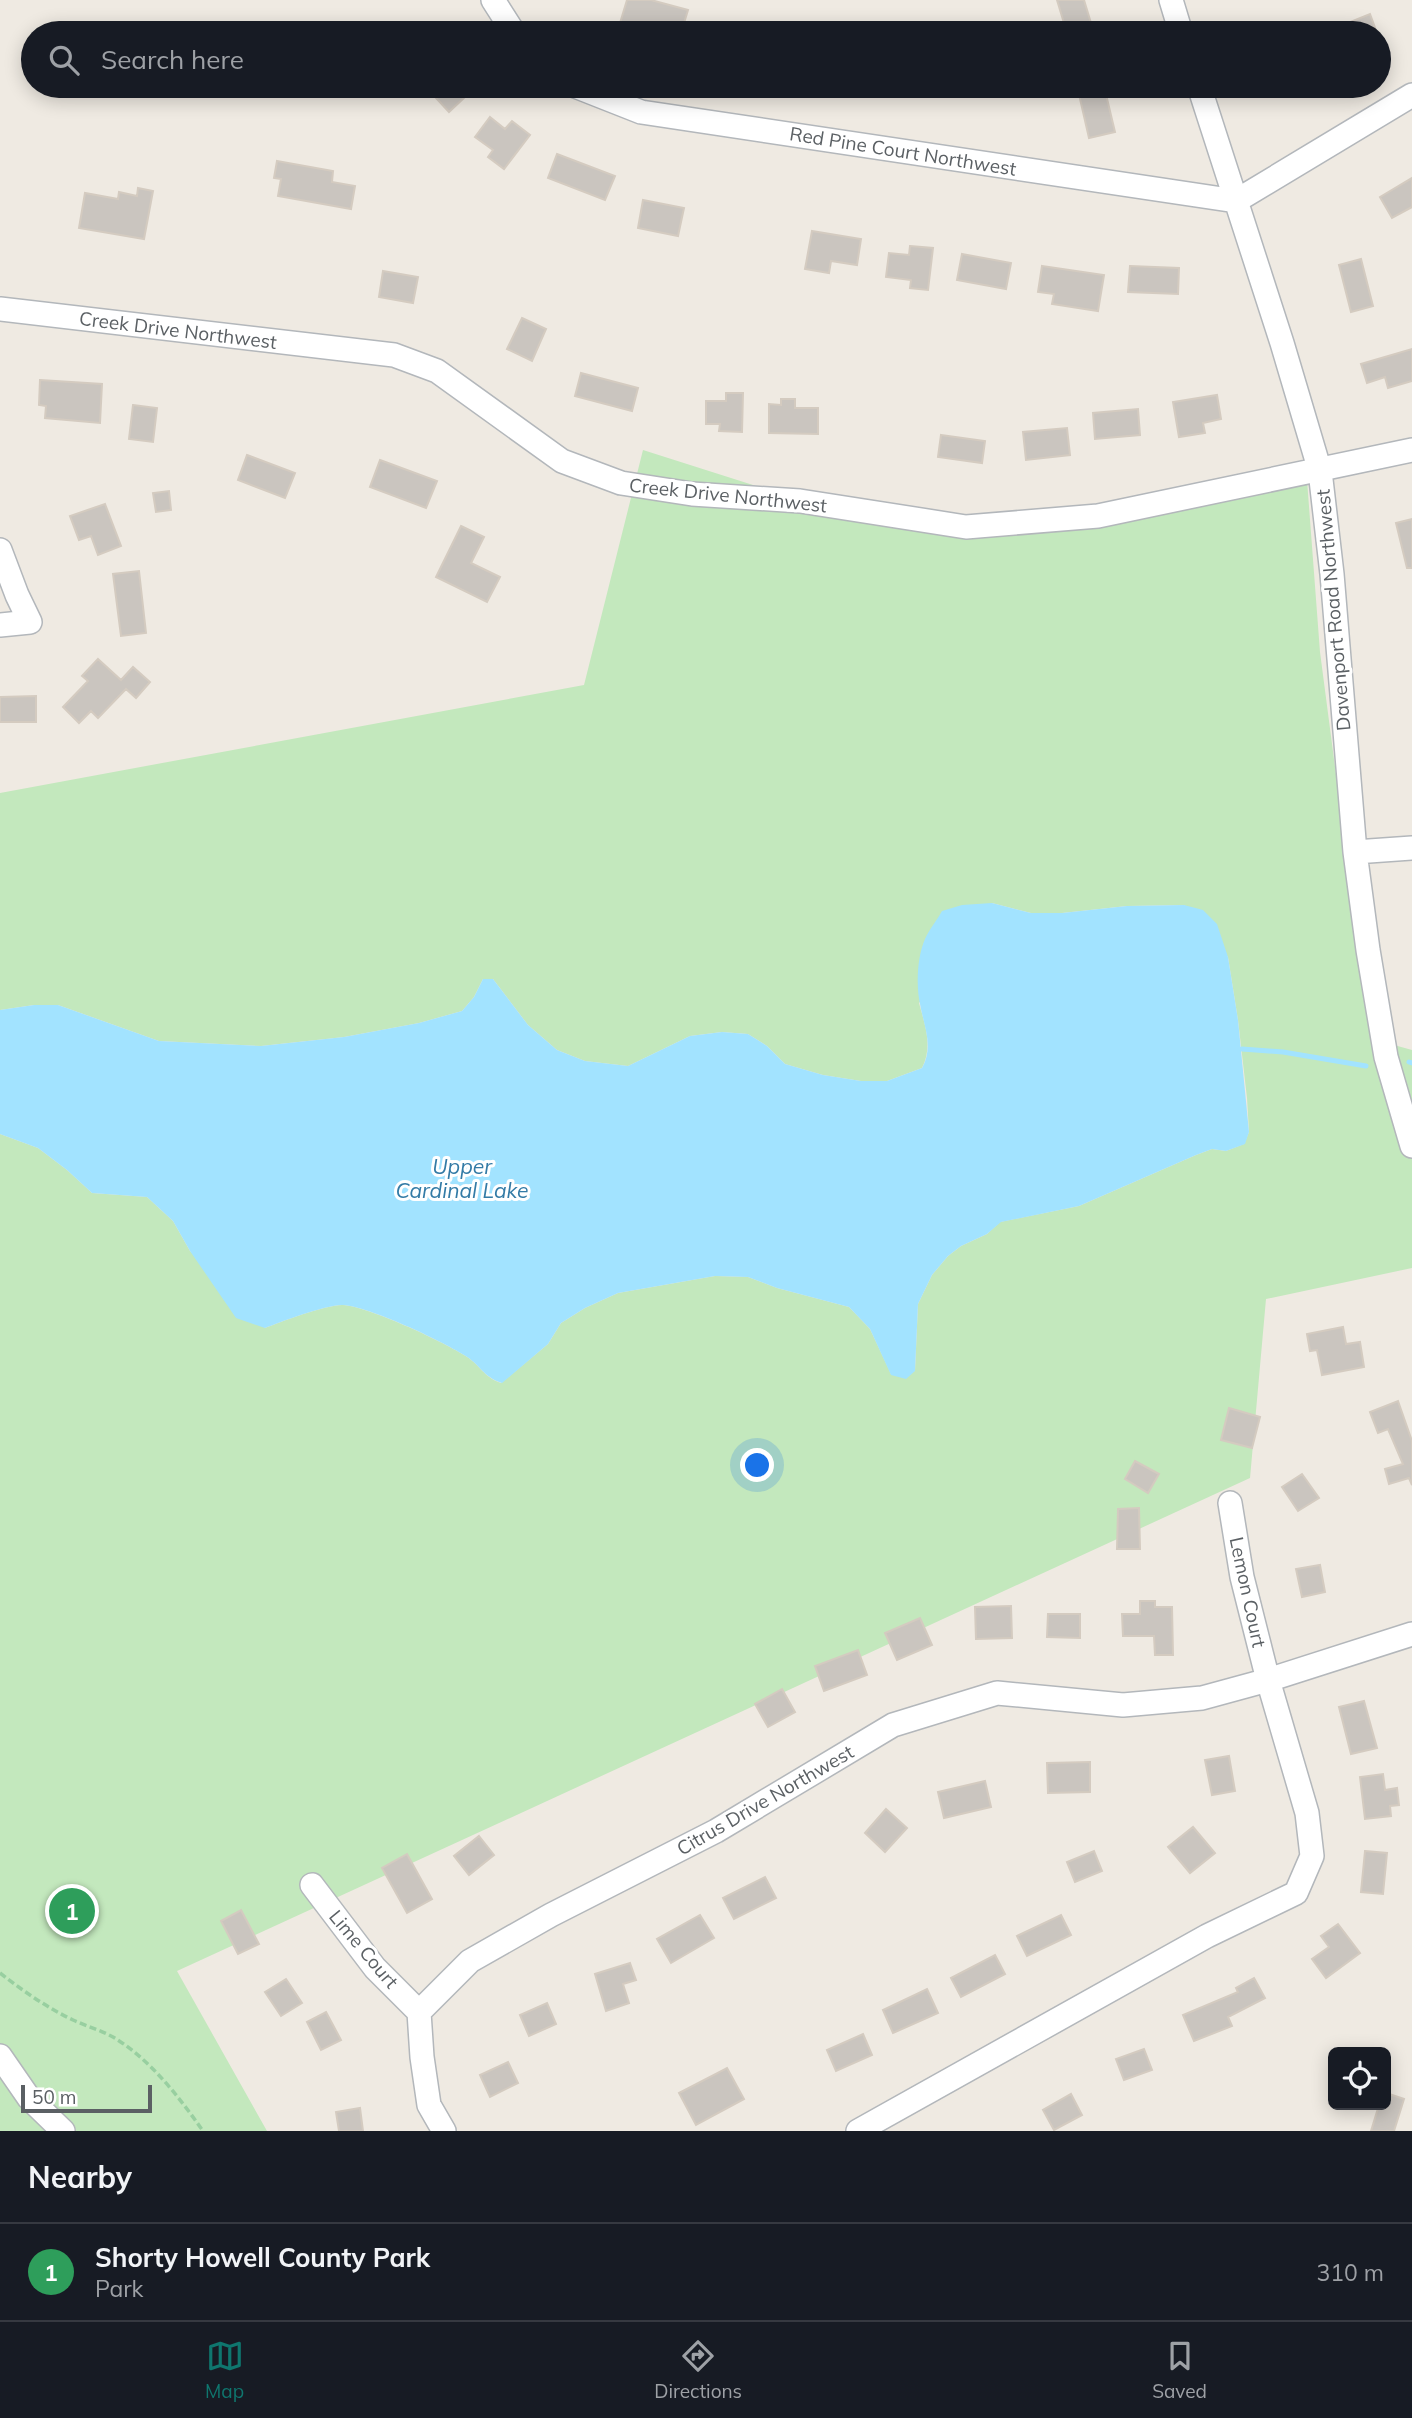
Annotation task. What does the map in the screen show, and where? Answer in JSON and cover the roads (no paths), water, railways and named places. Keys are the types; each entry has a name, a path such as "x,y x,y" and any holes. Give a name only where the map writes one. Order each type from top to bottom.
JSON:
{"street":[{"path":"493,0 506,21"},
{"path":"1171,0 1177,21"},
{"path":"1236,201 1412,95"},
{"name":"Red Pine Court Northwest","path":"605,98 641,112 1236,201"},
{"name":"Davenport Road Northwest","path":"1203,98 1320,471 1332,574 1355,852 1386,1057 1412,1146"},
{"name":"Creek Drive Northwest","path":"0,309 394,355 437,371 562,461 621,483 692,494 800,501 966,527 1098,516 1412,450"},
{"path":"0,550 16,594 30,622 0,625"},
{"path":"1355,852 1412,848"},
{"name":"Lemon Court","path":"1230,1503 1242,1577 1268,1680"},
{"name":"Citrus Drive Northwest","path":"419,2012 470,1961 551,1915 716,1831 893,1725 997,1693 1123,1705 1202,1698 1412,1634"},
{"path":"858,2131 1207,1936 1296,1893 1312,1856 1307,1813 1268,1680"},
{"name":"Lime Court","path":"312,1885 375,1968 419,2012"},
{"path":"419,2012 429,2105 444,2131"},
{"path":"0,2056 29,2098 63,2131"}],"water":[{"name":"Upper Cardinal Lake","path":"992,903 1031,913 1184,905 1203,910 1217,924 1228,957 1238,1020 1249,1132 1245,1144 1226,1151 1212,1149 1079,1206 1001,1222 987,1234 961,1246 948,1256 932,1275 918,1304 915,1371 906,1379 891,1375 870,1329 849,1307 777,1288 748,1277 715,1276 618,1293 561,1323 548,1344 502,1383 439,1341 355,1307 327,1307 265,1328 236,1318 173,1221 147,1197 92,1193 38,1148 0,1134 0,1010 34,1005 58,1005 159,1041 261,1046 344,1037 419,1023 462,1011 474,997 483,979 493,979 528,1025 557,1050 585,1061 628,1066 690,1036 722,1032 748,1034 767,1046 785,1064 823,1075 861,1081 887,1081 922,1068 926,1060 928,1044 918,980 920,954 929,932 942,911 962,905"}],"waterway":[{"path":"1242,1049 1283,1052 1366,1066"}],"place":[{"name":"Shorty Howell County Park","path":"72,1911"}]}
